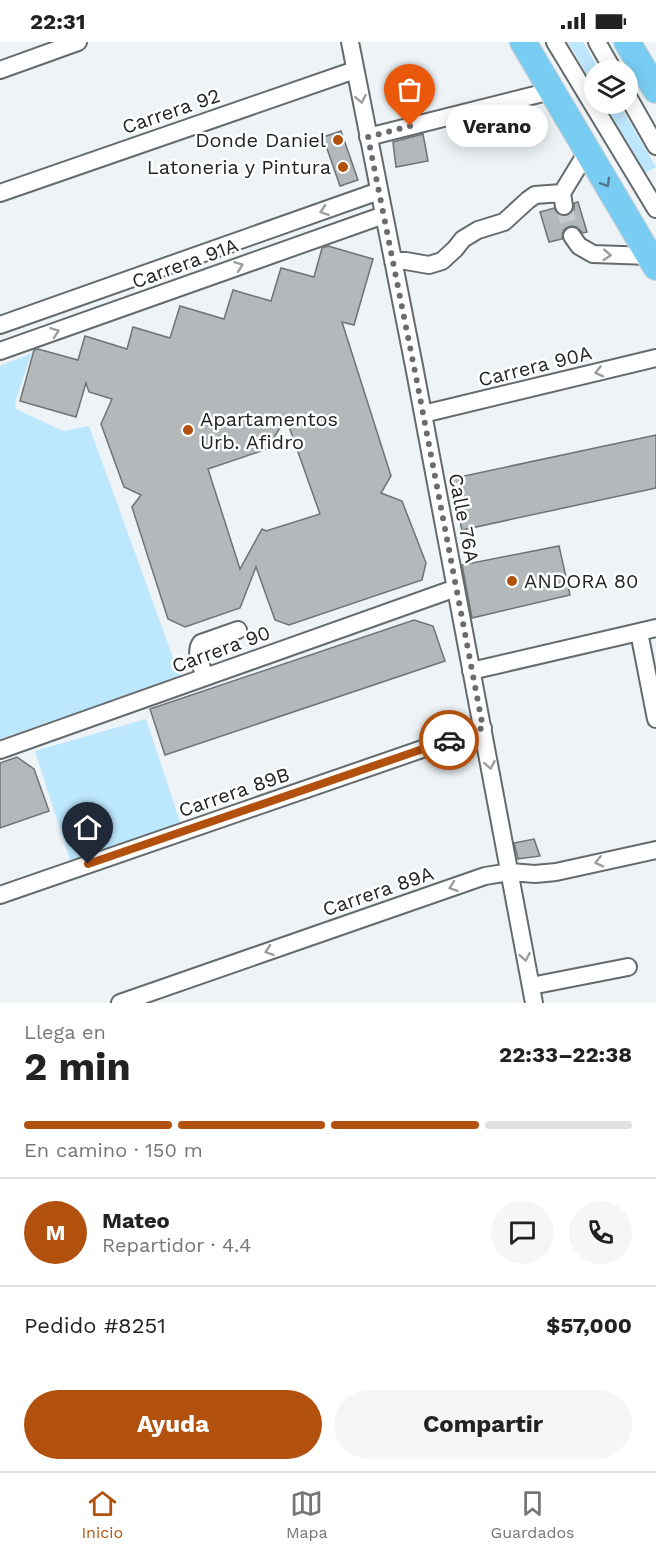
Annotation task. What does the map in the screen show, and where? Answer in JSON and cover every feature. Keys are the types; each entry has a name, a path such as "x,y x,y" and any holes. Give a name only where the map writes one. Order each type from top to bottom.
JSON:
{"highway":[{"path":"523,42 653,262"},
{"path":"627,42 649,67 656,90"}],"street":[{"path":"0,70 78,42"},
{"name":"Calle 76A","path":"350,42 483,728 532,999"},
{"path":"555,42 656,209"},
{"path":"597,42 607,60"},
{"name":"Carrera 92","path":"1,189 355,70"},
{"path":"368,137 550,91"},
{"path":"638,114 656,146"},
{"path":"393,261 429,265 442,261 463,239 478,230 504,222 535,195 563,199 587,152"},
{"name":"Carrera 91A","path":"0,325 379,191"},
{"name":"Carrera 91A","path":"0,351 384,215"},
{"path":"572,236 579,246 593,254 653,262"},
{"name":"Carrera 90A","path":"423,414 656,358"},
{"name":"Carrera 90","path":"0,750 456,588"},
{"path":"471,671 656,628"},
{"path":"205,677 198,646 238,630"},
{"path":"639,632 656,719"},
{"name":"Carrera 89B","path":"0,895 483,728"},
{"name":"Carrera 89A","path":"120,1003 485,876 510,872 535,874 556,872 656,850"},
{"path":"532,999 628,967"}],"shaded area":[{"path":"568,42 583,42 593,60 584,60 584,70"},
{"path":"610,114 625,114 656,167 645,173"},
{"path":"32,353 15,402 16,409 63,431 89,426 180,677 0,739 0,366"},
{"path":"146,719 182,828 71,863 35,751"}],"building":[{"name":"Latoneria y Pintura","path":"341,131 358,180 340,186 323,137"},
{"path":"423,134 428,161 396,167 393,142"},
{"path":"578,202 587,232 583,233 577,227 571,226 563,231 562,239 549,242 540,212 554,208 560,216 566,216 574,210 574,203"},
{"path":"328,246 373,259 354,325 342,322 391,476 381,493 402,501 426,563 422,580 289,625 275,620 256,567 240,608 185,627 168,619 132,507 141,495 124,487 101,424 112,399 89,392 86,383 76,417 20,401 34,350 38,349 78,360 85,336 127,349 133,327 170,338 180,306 224,319 233,290 271,301 281,268 314,277 322,248","holes":["286,418 320,514 266,531 262,529 240,569 208,469 267,449"]},
{"path":"656,435 656,488 462,530 450,479"},
{"name":"ANDORA 80","path":"559,546 570,595 472,618 462,565"},
{"path":"414,620 433,626 445,661 165,755 150,709"},
{"path":"17,757 34,769 49,811 0,828 0,763"},
{"path":"534,839 540,856 518,859 514,843"}],"tunnel":[{"path":"564,206 572,236"}],"way so far":[{"path":"410,126 368,137 483,728 449,740"}],"place":[{"name":"Verano","path":"410,126"},
{"name":"Donde Daniel","path":"338,140"},
{"name":"Latoneria y Pintura","path":"343,167"},
{"name":"Apartamentos Urb. Afidro","path":"188,430"},
{"name":"ANDORA 80","path":"512,581"}],"route":[{"path":"88,864 449,740"}]}
